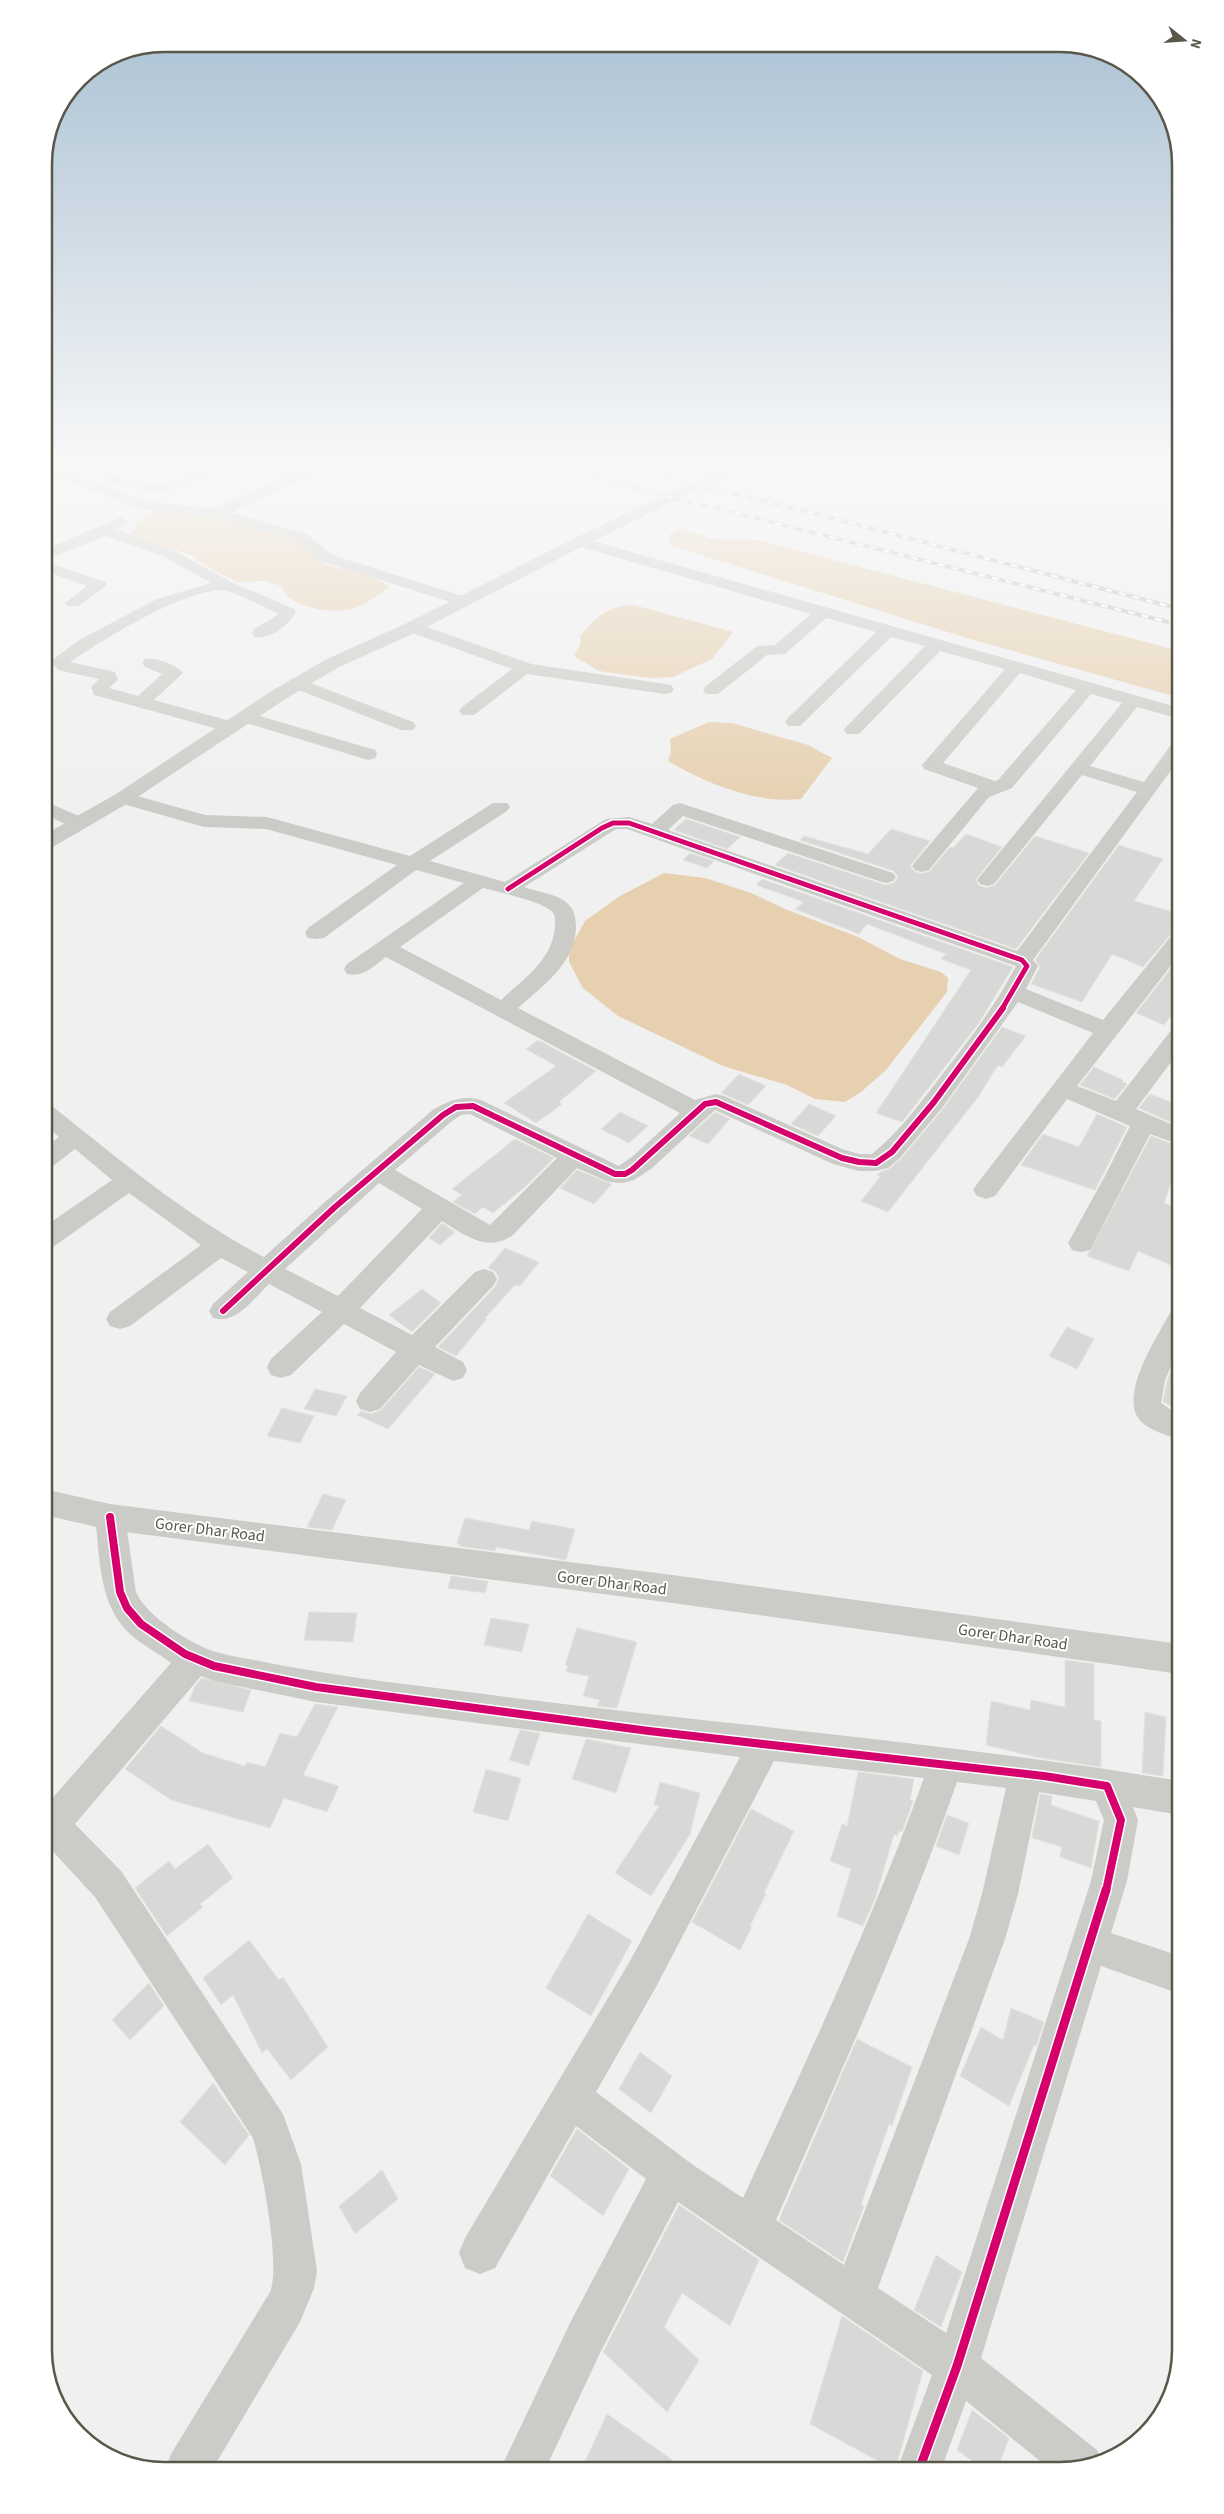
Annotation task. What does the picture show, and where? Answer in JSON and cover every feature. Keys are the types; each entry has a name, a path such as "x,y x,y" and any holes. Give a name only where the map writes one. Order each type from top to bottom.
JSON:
{"street":[{"path":"71,575 99,585 73,603"},
{"path":"208,575 225,585 288,612 284,619 260,633"},
{"path":"381,575 463,601"},
{"path":"53,839 123,798 297,683 331,664 413,627 513,575"},
{"path":"695,575 1172,712"},
{"path":"225,585 163,602 93,639 60,661 64,666 109,676 109,680 98,689 100,691 231,727"},
{"path":"712,690 763,650 779,650 823,612"},
{"path":"413,627 524,668 665,690"},
{"path":"794,722 887,631"},
{"path":"853,730 936,645"},
{"path":"140,703 174,673 151,663"},
{"path":"468,711 524,668"},
{"path":"996,788 931,765 1015,668"},
{"path":"297,683 407,726"},
{"path":"922,866 982,793 1005,784 1086,688"},
{"path":"987,880 1133,701"},
{"path":"246,717 368,754"},
{"path":"1022,960 1172,757"},
{"path":"1077,768 1148,789"},
{"path":"123,798 204,821 266,823 508,889 550,902 561,908 566,919 561,949 555,961 503,1010"},
{"path":"316,933 414,862 500,807"},
{"path":"656,831 680,809 886,877"},
{"path":"53,811 79,823"},
{"path":"223,1311 335,1207 443,1115 463,1105 480,1109 609,1174 626,1173 639,1165 705,1104 716,1102 830,1153 855,1162 869,1164 879,1162 910,1130 1014,992 1027,966 1022,960 629,823 613,823 508,889"},
{"path":"354,969 480,881"},
{"path":"385,948 696,1112"},
{"path":"986,1190 1107,1030 1172,965"},
{"path":"1014,992 1107,1030"},
{"path":"1121,1112 1172,1045"},
{"path":"1064,1088 1172,1134"},
{"path":"53,1119 130,1180 218,1245 453,1370"},
{"path":"1081,1243 1118,1176 1144,1122"},
{"path":"53,1154 75,1137"},
{"path":"378,1171 480,1232 491,1235 498,1234 574,1156"},
{"path":"53,1234 130,1180"},
{"path":"281,1367 341,1310 439,1208"},
{"path":"120,1319 218,1245"},
{"path":"370,1401 415,1350 484,1279"},
{"path":"1172,1336 1148,1386 1146,1399 1148,1410 1159,1419 1172,1425"},
{"name":"Gorer Dhar Road","path":"52,1504 110,1516 665,1588 1172,1658"},
{"path":"110,1516 120,1592 127,1608 141,1624 185,1654 214,1666 316,1687 766,1744 1026,1774 1172,1797"},
{"path":"192,2461 285,2307 293,2288 296,2271 281,2164 269,2128 121,1903 108,1884 59,1833 56,1824 61,1814 196,1658"},
{"path":"480,2253 642,1974 766,1744"},
{"path":"751,2228 873,1954 908,1868 946,1764"},
{"path":"853,2297 987,1939 1000,1894 1026,1774"},
{"path":"922,2462 957,2366 1108,1881 1121,1820 1107,1786"},
{"path":"1089,1944 1172,1972"},
{"path":"571,2096 671,2173 957,2366 1075,2461"},
{"path":"526,2461 586,2336 671,2173"}],"shaded area":[{"path":"224,575 367,575 390,586 360,606 341,611 330,611 320,610 299,603 283,592 282,586 264,581 237,582"},
{"path":"766,575 892,575 1172,649 1172,696 967,638"},
{"path":"634,605 733,632 712,659 673,677 650,678 599,671 574,656 581,643 580,636 597,618 617,607"},
{"path":"709,722 732,723 808,745 832,758 801,799 784,800 732,791 668,761 671,752 670,739"},
{"path":"664,873 705,878 751,893 785,909 858,937 900,959 941,972 948,978 947,992 886,1070 861,1092 845,1102 815,1099 787,1085 723,1066 618,1016 583,988 569,962 569,950 585,921 620,896"}],"building":[{"path":"686,819 740,837 727,849 674,830"},
{"path":"891,829 930,841 910,866 914,871 921,874 930,871 950,847 953,848 966,834 1002,847 976,879 978,885 986,888 995,885 1035,836 1089,853 1016,949 775,865 788,853 885,885 894,883 898,877 894,871 800,840 804,836 868,854"},
{"path":"1119,845 1163,859 1134,901 1172,912 1172,933 1143,967 1112,954 1082,1002 1031,984 1040,967 1035,960"},
{"path":"690,853 714,861 707,868 683,860"},
{"path":"762,879 1013,967 978,1024 902,1122 876,1113 971,970 941,959 946,954 867,924 859,934 795,909 804,902 756,885"},
{"path":"1172,967 1172,1014 1164,1025 1136,1013"},
{"path":"1002,1027 1026,1036 1002,1067 998,1065 978,1097 888,1212 861,1201 880,1177 877,1175 889,1169 901,1159 943,1109"},
{"path":"538,1040 596,1071 559,1102 562,1104 536,1123 504,1103 556,1066 526,1049"},
{"path":"1094,1067 1123,1080 1122,1082 1127,1084 1115,1099 1080,1085"},
{"path":"739,1074 766,1086 748,1105 721,1093"},
{"path":"1150,1094 1172,1103 1172,1123 1139,1108"},
{"path":"809,1104 836,1116 818,1136 791,1124"},
{"path":"620,1112 648,1126 629,1143 601,1129"},
{"path":"715,1112 730,1119 708,1144 689,1136"},
{"path":"1097,1114 1127,1127 1095,1190 1021,1165 1043,1134 1079,1147"},
{"path":"1151,1136 1172,1144 1172,1180 1164,1203 1172,1206 1172,1266 1138,1251 1129,1271 1087,1256"},
{"path":"515,1139 554,1158 525,1187 493,1213 483,1207 475,1214 453,1202 462,1195 452,1189"},
{"path":"577,1170 612,1184 594,1204 560,1188"},
{"path":"442,1223 455,1232 440,1245 429,1238"},
{"path":"505,1248 539,1262 520,1286 515,1285 485,1318 487,1319 456,1356 438,1347 495,1287 499,1278 495,1271 488,1268"},
{"path":"422,1289 441,1303 412,1332 389,1315"},
{"path":"1067,1327 1094,1339 1077,1369 1049,1356"},
{"path":"419,1367 435,1374 388,1429 357,1415 361,1411 371,1414 381,1410"},
{"path":"1172,1369 1172,1406 1163,1402 1167,1381"},
{"path":"315,1389 347,1396 336,1416 304,1409"},
{"path":"282,1408 314,1416 300,1443 267,1436"},
{"path":"323,1494 346,1500 332,1530 307,1527"},
{"path":"465,1518 529,1530 532,1521 575,1529 566,1560 496,1547 495,1551 459,1546 460,1544 457,1543"},
{"path":"451,1576 488,1581 485,1593 448,1588"},
{"path":"309,1612 357,1613 353,1642 304,1640"},
{"path":"491,1618 529,1624 522,1652 484,1645"},
{"path":"577,1628 637,1642 617,1708 597,1706 600,1700 583,1696 589,1676 566,1672 568,1666 565,1665"},
{"path":"1065,1660 1094,1664 1094,1720 1101,1721 1101,1767 1035,1757 986,1745 991,1701 1030,1710 1031,1700 1065,1707"},
{"path":"202,1678 251,1690 243,1712 189,1701 195,1686"},
{"path":"315,1704 338,1707 303,1775 339,1786 327,1812 284,1798 270,1828 171,1800 125,1769 161,1726 203,1753 245,1766 247,1762 265,1767 280,1733 297,1737"},
{"path":"1145,1712 1166,1717 1163,1776 1142,1773"},
{"path":"520,1730 540,1733 529,1766 509,1760"},
{"path":"586,1739 631,1748 616,1793 572,1779"},
{"path":"486,1769 521,1778 508,1821 473,1812"},
{"path":"858,1772 914,1779 910,1800 913,1801 902,1832 899,1831 897,1836 894,1834 875,1899 863,1926 837,1916 851,1869 830,1861 842,1824 847,1826"},
{"path":"660,1782 700,1793 690,1834 651,1896 615,1873 659,1806 654,1805"},
{"path":"1040,1794 1052,1796 1051,1805 1099,1821 1091,1868 1060,1857 1062,1847 1032,1838"},
{"path":"751,1809 794,1831 764,1893 766,1894 740,1950 692,1922"},
{"path":"947,1815 969,1823 959,1855 936,1846"},
{"path":"208,1844 233,1878 200,1904 203,1907 167,1936 135,1888 169,1861 175,1869"},
{"path":"588,1914 632,1941 591,2016 546,1988"},
{"path":"249,1940 279,1980 283,1977 328,2047 291,2080 267,2049 262,2053 233,1995 221,2005 203,1978"},
{"path":"149,1983 164,2006 130,2040 112,2020"},
{"path":"1011,2008 1044,2022 1036,2046 1034,2045 1009,2106 960,2076 981,2027 1003,2040"},
{"path":"857,2039 912,2067 892,2126 889,2124 861,2205 864,2206 843,2262 779,2220"},
{"path":"640,2052 672,2076 651,2113 619,2089"},
{"path":"213,2083 249,2135 225,2165 180,2122"},
{"path":"577,2129 629,2169 603,2216 550,2176"},
{"path":"382,2170 398,2199 355,2234 339,2206"},
{"path":"679,2205 759,2260 730,2326 682,2293 664,2327 699,2360 667,2412 603,2352"},
{"path":"936,2255 962,2272 941,2327 914,2310"},
{"path":"842,2316 923,2371 897,2462 880,2462 810,2424"},
{"path":"972,2410 1009,2438 1000,2462 974,2462 957,2450"},
{"path":"607,2414 674,2462 585,2461"}],"railway":[{"path":"983,575 1172,623"},
{"path":"1051,575 1172,607"}],"cycle path":[{"path":"223,1311 335,1207 443,1115 456,1107 473,1106 609,1173 615,1174 625,1174 632,1170 705,1104 716,1102 842,1158 859,1162 879,1162 892,1152 911,1131 959,1070 1004,1006 1027,966 1022,960 629,823 613,823 602,828 508,889"},
{"path":"110,1517 120,1592 127,1608 141,1624 185,1654 214,1666 316,1687 649,1731 1044,1776 1107,1786 1121,1820 1109,1881 957,2366 922,2462"}]}
